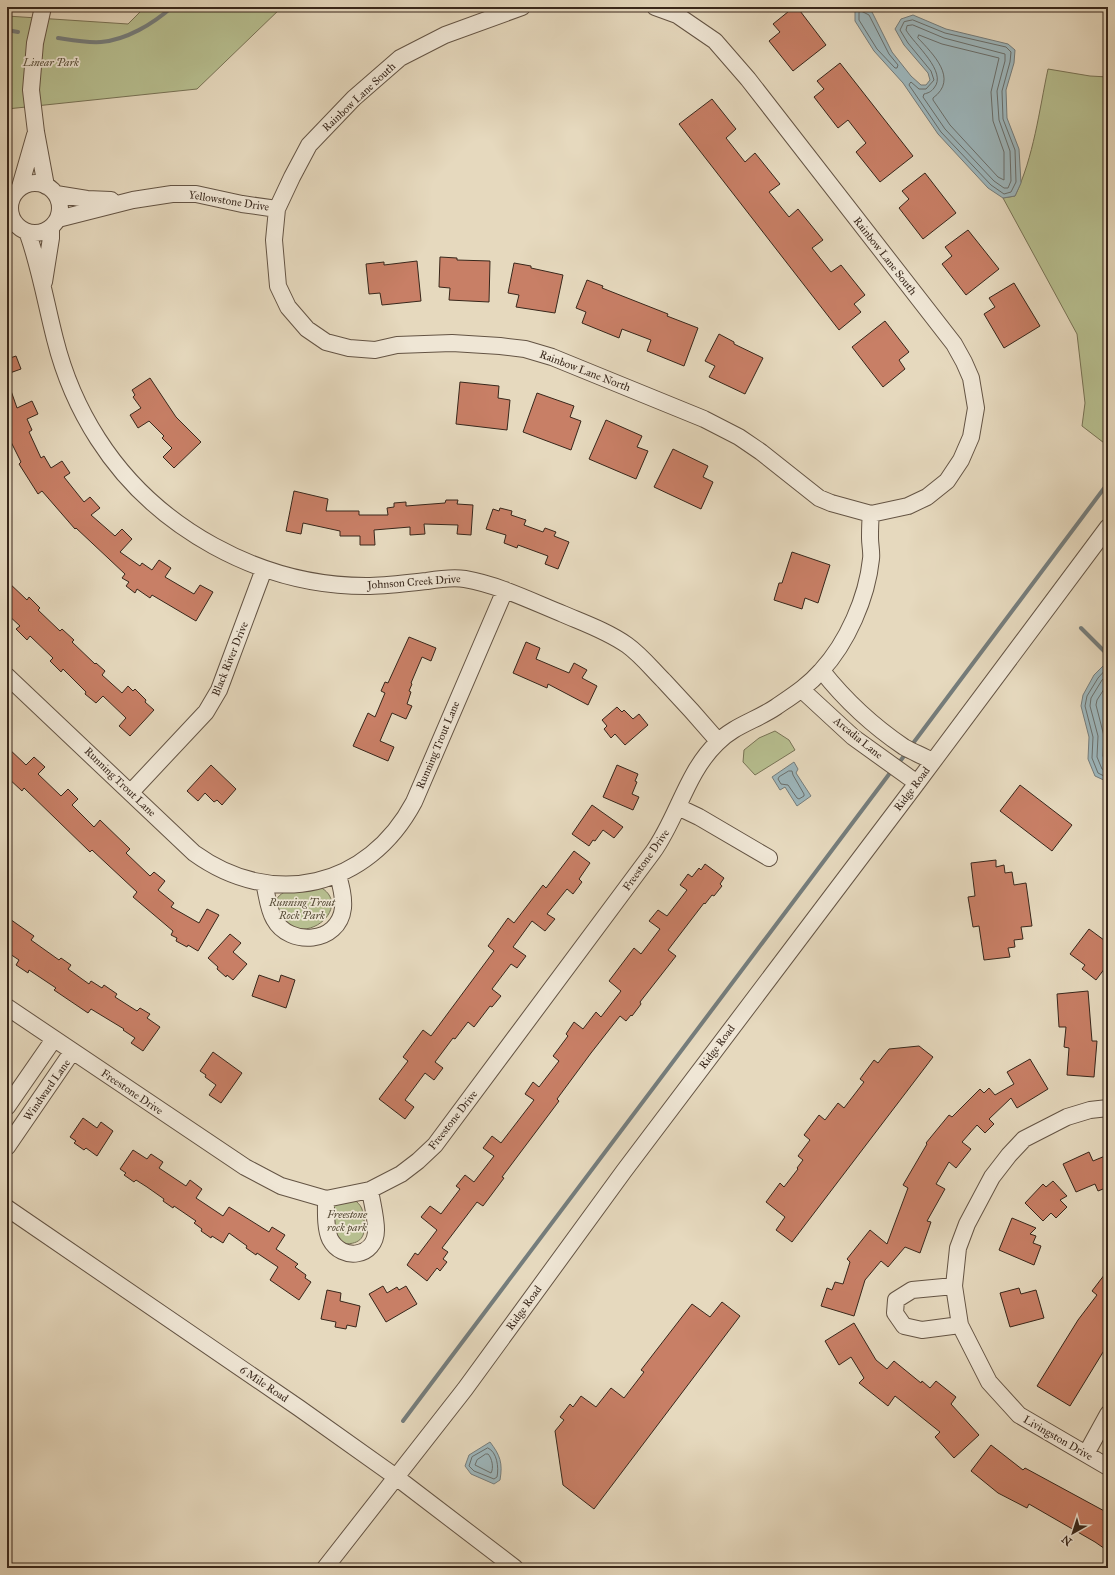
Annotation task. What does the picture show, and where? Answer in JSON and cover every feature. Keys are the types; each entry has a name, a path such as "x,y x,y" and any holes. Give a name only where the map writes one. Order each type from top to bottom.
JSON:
{"street":[{"path":"43,7 35,43 31,90 36,132 51,190 60,202 61,210 55,224 45,232 38,234 19,232 12,219 8,206 15,192 20,187 33,183 51,190"},
{"name":"Rainbow Lane South","path":"277,209 309,146 354,98 400,58 445,35 522,7"},
{"name":"Rainbow Lane South","path":"655,7 677,15 715,41 748,79 954,344 969,372 976,408 971,437 962,460 947,481 927,497 908,506 870,514"},
{"path":"20,187 36,132"},
{"name":"Yellowstone Drive","path":"51,190 87,199 133,200"},
{"name":"Yellowstone Drive","path":"55,224 133,200 172,194 196,194 242,204 277,209"},
{"name":"Rainbow Lane North","path":"277,209 274,240 278,286 288,307 307,329 326,342 349,348 375,350 396,345 452,343 500,346 525,349 552,357 704,419 739,437 761,452 819,498 870,514"},
{"name":"Johnson Creek Drive","path":"43,290 51,238 55,224"},
{"name":"Johnson Creek Drive","path":"19,232 43,290 56,344 72,391 97,438 108,454 139,490 167,515 188,531 214,546 264,569 294,578 340,584 384,585 463,578 505,590 607,633 627,645 656,673 718,741"},
{"name":"Freestone Drive","path":"7,1007 245,1167 281,1186 326,1199 370,1190 401,1174 435,1145 653,852 668,828 693,774 701,761 718,741 738,728 772,710 802,690 822,671 847,634 863,596 869,574 871,558 870,514"},
{"name":"Ridge Road","path":"326,1568 465,1390 628,1164 917,783 1108,527"},
{"name":"Black River Drive","path":"131,792 206,712 214,700 264,569"},
{"name":"Running Trout Lane","path":"7,676 203,860 237,876 264,883 286,885 320,880 338,875 352,868 372,854 394,832 407,816 505,590"},
{"name":"Arcadia Lane","path":"822,671 838,691 866,718 904,747 932,761"},
{"name":"Arcadia Lane","path":"802,690 853,737 917,783"},
{"path":"678,807 700,817 769,858"},
{"path":"264,883 273,918 279,926 293,936 309,938 324,935 330,931 340,918 343,903 342,890 338,875"},
{"name":"Windward Lane","path":"7,1107 54,1039"},
{"name":"Windward Lane","path":"7,1147 72,1052"},
{"name":"Livingston Drive","path":"1108,1108 1090,1110 1066,1117 1024,1139 1009,1155 992,1177 967,1224 958,1248 954,1286 960,1325 989,1382 1019,1415 1108,1467"},
{"path":"326,1199 330,1238 337,1248 344,1252 358,1254 367,1250 376,1231 370,1190"},
{"name":"6 Mile Road","path":"7,1208 299,1408 396,1477 515,1568"},
{"path":"954,1286 912,1290 896,1300 895,1313 904,1326 922,1330 960,1325"},
{"path":"1086,1454 1108,1414"}],"green space":[{"name":"Linear Park","path":"145,7 282,7 197,89 7,109 7,16 128,24"},
{"path":"1048,69 1090,76 1108,77 1108,446 1082,426 1085,403 1077,334 1003,198 1015,196 1022,181 1035,133"},
{"path":"775,731 789,740 795,750 755,775 743,762 744,750 759,738"},
{"name":"Running Trout Rock Park","path":"318,886 328,893 331,901 331,910 326,918 309,928 298,929 288,925 274,904 277,898 293,889"},
{"name":"Freestone rock park","path":"353,1199 358,1203 362,1211 364,1231 361,1238 355,1243 344,1244 334,1235 333,1203"}],"water":[{"path":"864,7 872,12 892,52 911,76 921,85 926,85 930,80 928,73 904,45 895,29 901,19 913,15 946,29 1008,44 1015,50 1014,63 1006,90 1007,118 1019,149 1021,183 1015,196 1003,198 988,188 938,134 903,83 874,51 855,21 855,10"},
{"path":"1108,661 1108,782 1095,776 1088,759 1089,737 1081,706 1083,695 1094,675"},
{"path":"794,762 798,769 796,773 811,796 797,806 785,787 780,790 772,777"},
{"path":"490,1442 498,1455 501,1464 500,1480 494,1484 471,1474 465,1466 469,1455"}],"building":[{"path":"794,7 797,7 826,45 793,71 769,41 780,32 773,24"},
{"path":"840,63 913,156 880,182 856,152 866,143 848,120 838,128 814,97 824,89 817,81"},
{"path":"712,99 736,129 726,138 745,162 755,153 780,184 769,192 789,217 798,209 823,240 812,248 831,272 841,265 865,295 854,304 861,312 839,330 679,124"},
{"path":"925,173 956,213 923,239 899,208 909,199 902,191"},
{"path":"968,230 999,269 966,295 942,264 952,256 945,247"},
{"path":"440,257 457,258 457,260 490,261 489,302 449,300 450,288 439,287"},
{"path":"417,261 421,301 382,305 380,293 369,294 366,264 384,262 384,265"},
{"path":"514,263 563,275 555,313 516,307 519,295 508,293"},
{"path":"587,280 603,286 602,288 668,314 667,316 698,328 684,366 647,351 651,340 622,329 619,338 582,323 586,312 576,308"},
{"path":"1014,283 1040,326 1004,348 984,314 995,307 989,298"},
{"path":"885,321 909,352 899,360 905,369 883,387 852,347"},
{"path":"719,334 734,342 734,344 763,358 745,394 709,377 715,366 705,361"},
{"path":"16,356 21,369 7,374 7,359"},
{"path":"150,378 176,417 201,442 174,468 163,457 172,448 162,438 164,436 149,421 138,428 130,415 141,408 133,397 135,395 132,390"},
{"path":"460,382 499,386 498,398 510,400 507,430 456,424"},
{"path":"7,385 9,385 17,408 32,401 38,414 27,419 32,430 29,432 41,458 44,456 51,468 62,461 70,473 64,477 84,502 90,497 100,508 91,515 115,536 122,529 132,539 120,552 140,566 142,563 152,570 159,560 171,568 165,577 194,594 200,585 213,592 196,621 152,595 150,598 137,589 135,593 126,586 129,582 122,578 125,574 76,528 75,529 42,491 38,494 19,464 21,462 10,440 7,442"},
{"path":"537,393 574,406 570,417 581,421 571,450 523,432"},
{"path":"606,420 642,436 637,447 648,451 636,479 589,459"},
{"path":"673,449 708,466 703,477 713,482 701,509 654,487"},
{"path":"294,491 328,499 326,511 359,511 359,515 388,515 387,508 394,507 394,503 406,502 406,506 445,503 446,500 458,500 457,504 473,505 471,535 457,534 458,525 424,524 425,534 410,535 410,527 374,530 375,545 360,545 360,536 340,536 340,531 303,523 301,534 286,531"},
{"path":"500,508 512,511 511,515 526,520 524,525 543,532 545,528 556,532 554,536 569,542 558,569 545,564 548,556 518,545 517,548 504,543 506,535 486,529 493,509 499,511"},
{"path":"792,552 830,565 818,603 805,598 802,609 774,600 779,583 782,583"},
{"path":"7,581 27,600 29,597 40,608 38,610 60,631 62,629 74,640 72,642 95,664 96,663 105,671 102,675 122,693 128,686 133,691 135,689 146,700 145,702 154,710 130,736 119,726 126,718 103,696 96,703 85,694 86,692 63,669 61,672 50,661 53,658 30,636 27,640 16,629 20,626 7,614"},
{"path":"409,637 436,648 431,661 422,657 411,683 412,684 409,691 411,692 407,704 412,706 406,719 392,713 380,741 394,747 388,761 353,746 368,713 375,717 385,693 381,691 385,682 388,683"},
{"path":"526,642 540,648 536,659 569,673 574,663 587,670 582,678 597,686 588,705 548,684 547,688 513,673"},
{"path":"617,707 622,712 624,710 633,719 639,714 648,725 625,745 615,734 611,738 604,729 607,726 602,720"},
{"path":"7,747 26,765 34,757 45,767 38,774 61,796 68,789 78,799 72,805 94,827 100,820 130,849 126,853 150,876 154,872 165,881 158,890 174,903 171,907 199,923 207,909 219,915 198,951 188,945 187,947 176,941 177,938 171,935 173,931 133,897 137,892 92,850 90,852 24,788 22,791 7,777"},
{"path":"211,765 236,789 222,805 217,800 214,802 205,793 198,801 187,791"},
{"path":"617,765 638,774 635,781 637,782 632,794 639,797 633,810 603,797"},
{"path":"1020,785 1072,825 1052,851 1000,811"},
{"path":"592,805 623,827 614,838 603,830 595,841 593,840 589,846 572,834"},
{"path":"574,851 590,863 579,879 582,882 573,894 567,889 547,914 555,919 545,931 532,921 513,947 526,956 517,968 511,964 492,989 501,996 492,1007 490,1006 474,1027 468,1022 455,1039 453,1038 435,1062 443,1068 434,1080 425,1073 405,1100 414,1107 405,1119 379,1099 408,1061 403,1057 423,1030 431,1036 494,951 488,946 508,918 514,923 543,885 546,888"},
{"path":"996,860 996,867 1004,865 1005,873 1012,872 1014,885 1026,883 1032,926 1021,927 1023,939 1014,940 1015,947 1008,948 1010,957 984,960 979,926 973,927 968,897 975,896 971,863"},
{"path":"705,864 724,878 720,884 722,886 714,896 712,895 705,904 704,903 668,950 676,956 640,1002 641,1004 632,1016 631,1015 626,1021 620,1016 591,1053 557,1099 559,1101 502,1177 504,1178 483,1206 477,1202 442,1248 448,1252 443,1259 447,1262 440,1271 437,1268 427,1281 407,1265 415,1253 418,1255 437,1230 421,1217 430,1206 441,1214 460,1189 456,1186 465,1175 474,1182 494,1156 483,1148 492,1136 501,1143 534,1100 525,1094 533,1082 539,1087 559,1061 553,1056 568,1036 566,1034 574,1022 583,1029 596,1012 601,1017 621,991 609,981 634,948 641,954 660,929 649,921 658,910 667,916 687,890 680,885 688,874 692,877 699,868 701,870"},
{"path":"7,917 34,936 31,940 59,960 61,958 71,965 68,969 89,984 91,981 102,988 104,985 117,994 115,997 137,1011 140,1008 150,1014 147,1018 160,1027 143,1051 131,1043 135,1038 123,1030 124,1029 91,1009 88,1013 54,990 56,988 29,970 28,973 16,965 19,960 7,952"},
{"path":"1089,929 1108,943 1108,949 1104,955 1108,959 1108,964 1096,980 1082,969 1085,965 1070,954"},
{"path":"230,934 241,943 233,952 247,964 233,980 227,975 226,977 208,958"},
{"path":"259,975 279,982 281,975 295,980 286,1008 252,996"},
{"path":"1088,991 1092,1041 1097,1041 1094,1077 1067,1075 1069,1048 1064,1047 1066,1027 1059,1027 1057,994"},
{"path":"919,1046 933,1057 792,1242 776,1230 785,1217 766,1202 780,1183 784,1187 798,1169 797,1168 803,1160 798,1156 810,1140 804,1135 819,1115 825,1120 838,1103 844,1108 864,1082 860,1079 874,1060 878,1063 889,1049"},
{"path":"213,1052 242,1073 221,1103 209,1095 216,1085 205,1077 206,1075 200,1071"},
{"path":"1030,1059 1048,1089 1017,1108 1011,1098 989,1119 994,1124 985,1133 977,1125 962,1142 971,1149 956,1168 949,1162 936,1184 945,1189 927,1221 931,1222 920,1253 905,1247 888,1267 881,1261 865,1280 854,1316 821,1306 827,1288 832,1290 835,1282 843,1284 850,1262 847,1259 870,1230 887,1244 908,1188 903,1185 927,1144 926,1143 949,1115 952,1117 980,1089 984,1093 989,1088 995,1095 1014,1084 1007,1072"},
{"path":"83,1118 97,1128 101,1122 113,1131 97,1156 86,1148 84,1150 74,1143 76,1141 70,1137"},
{"path":"133,1150 147,1159 151,1154 163,1162 159,1168 186,1186 190,1180 202,1189 196,1198 223,1216 229,1207 269,1232 272,1227 285,1235 276,1249 298,1264 295,1267 306,1275 305,1278 311,1282 299,1300 270,1280 278,1267 257,1253 256,1255 246,1248 247,1246 229,1233 223,1243 212,1236 211,1238 201,1231 202,1229 194,1223 196,1221 174,1206 173,1208 163,1201 164,1199 147,1187 136,1180 134,1182 124,1175 126,1173 120,1169"},
{"path":"1089,1152 1093,1161 1105,1156 1108,1163 1108,1187 1098,1191 1095,1184 1076,1192 1063,1164"},
{"path":"1053,1181 1067,1196 1060,1200 1067,1207 1056,1218 1051,1213 1043,1221 1025,1203 1043,1184 1046,1187"},
{"path":"1012,1218 1036,1228 1030,1234 1036,1236 1033,1243 1041,1246 1034,1265 999,1250"},
{"path":"1108,1270 1108,1344 1070,1406 1037,1386 1078,1320 1097,1295 1092,1291"},
{"path":"383,1286 387,1293 397,1287 399,1290 406,1286 417,1304 386,1322 369,1294"},
{"path":"1019,1288 1021,1294 1036,1290 1044,1318 1010,1327 1000,1293"},
{"path":"327,1290 341,1293 340,1301 360,1306 356,1327 347,1325 346,1329 335,1327 336,1322 321,1319"},
{"path":"722,1302 740,1316 594,1509 563,1485 555,1431 564,1420 560,1417 570,1404 573,1407 581,1396 596,1407 611,1388 624,1398 644,1372 641,1370 692,1304 710,1317"},
{"path":"854,1323 876,1360 887,1369 894,1361 921,1383 922,1381 930,1388 936,1381 956,1397 951,1404 979,1435 954,1458 935,1437 940,1432 895,1396 888,1406 859,1383 864,1378 851,1357 839,1365 825,1341"},
{"path":"991,1445 1023,1470 1025,1468 1108,1513 1108,1551 1029,1504 1027,1508 998,1493 971,1471"}],"waterway":[{"path":"58,38 96,42 110,41 139,30 172,7"},
{"path":"7,30 18,32"},
{"path":"911,746 1108,483"},
{"path":"1081,628 1108,655"},
{"path":"898,764 907,752"},
{"path":"403,1421 893,769"}]}
